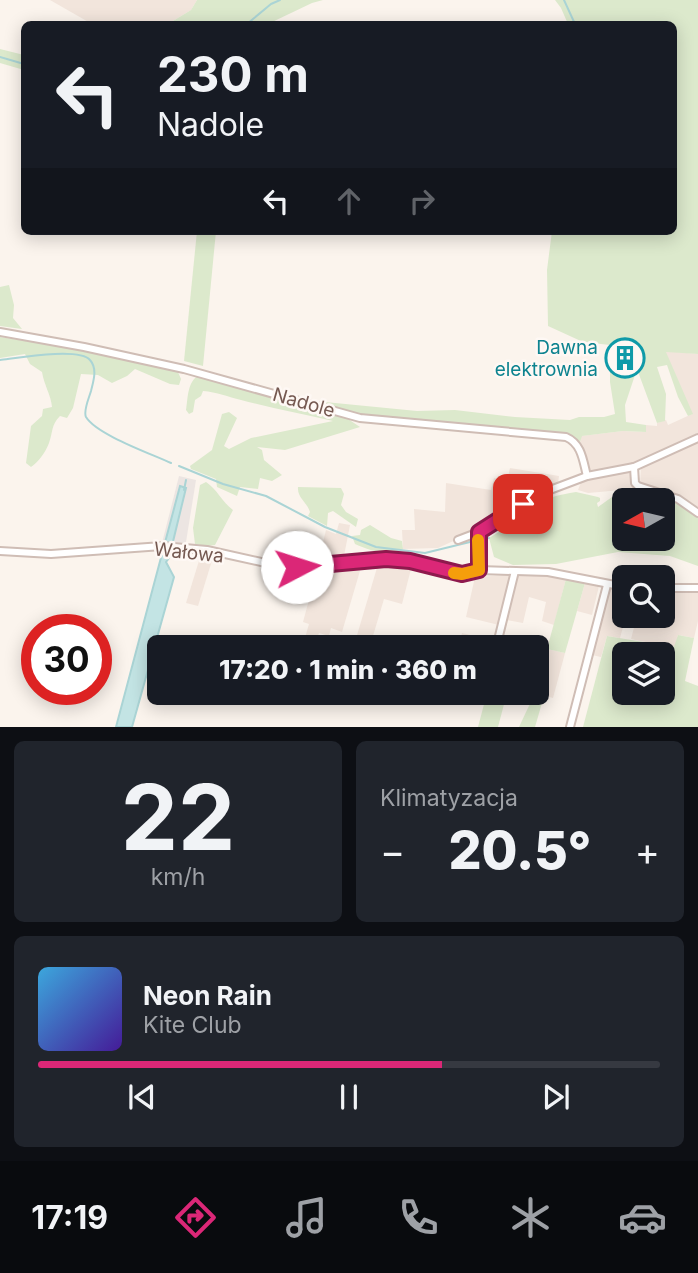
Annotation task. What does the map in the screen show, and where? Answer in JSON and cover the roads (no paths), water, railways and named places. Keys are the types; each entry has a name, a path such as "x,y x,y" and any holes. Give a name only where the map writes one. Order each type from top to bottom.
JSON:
{"street":[{"name":"Nadole","path":"0,332 184,369 360,418 566,437 576,442 579,447 587,476"},
{"path":"458,540 479,532 542,492 587,476 634,467 698,438"},
{"path":"634,467 635,483 638,486 678,499 698,513"},
{"path":"479,532 479,570"},
{"name":"Wałowa","path":"0,551 51,554 162,546 172,549 207,550 279,566 314,567 386,559 410,561 462,574 479,570 548,572 612,586"},
{"path":"499,635 515,571"},
{"path":"570,727 607,585"},
{"path":"675,588 698,588"}],"water":[{"path":"180,486 186,488 166,562 174,577 158,635 147,635 147,673 132,727 116,727"}],"waterway":[{"path":"251,21 280,0"},
{"path":"564,0 574,21"},
{"path":"0,57 21,63"},
{"path":"0,360 47,354 84,356 90,360 94,371 86,417 101,431 171,463"},
{"path":"179,466 223,484 266,496 325,527 376,547 425,553 474,541"},
{"path":"184,490 186,480"},
{"path":"483,539 489,538"}],"place":[{"name":"Dawna elektrownia","path":"625,358"}]}
